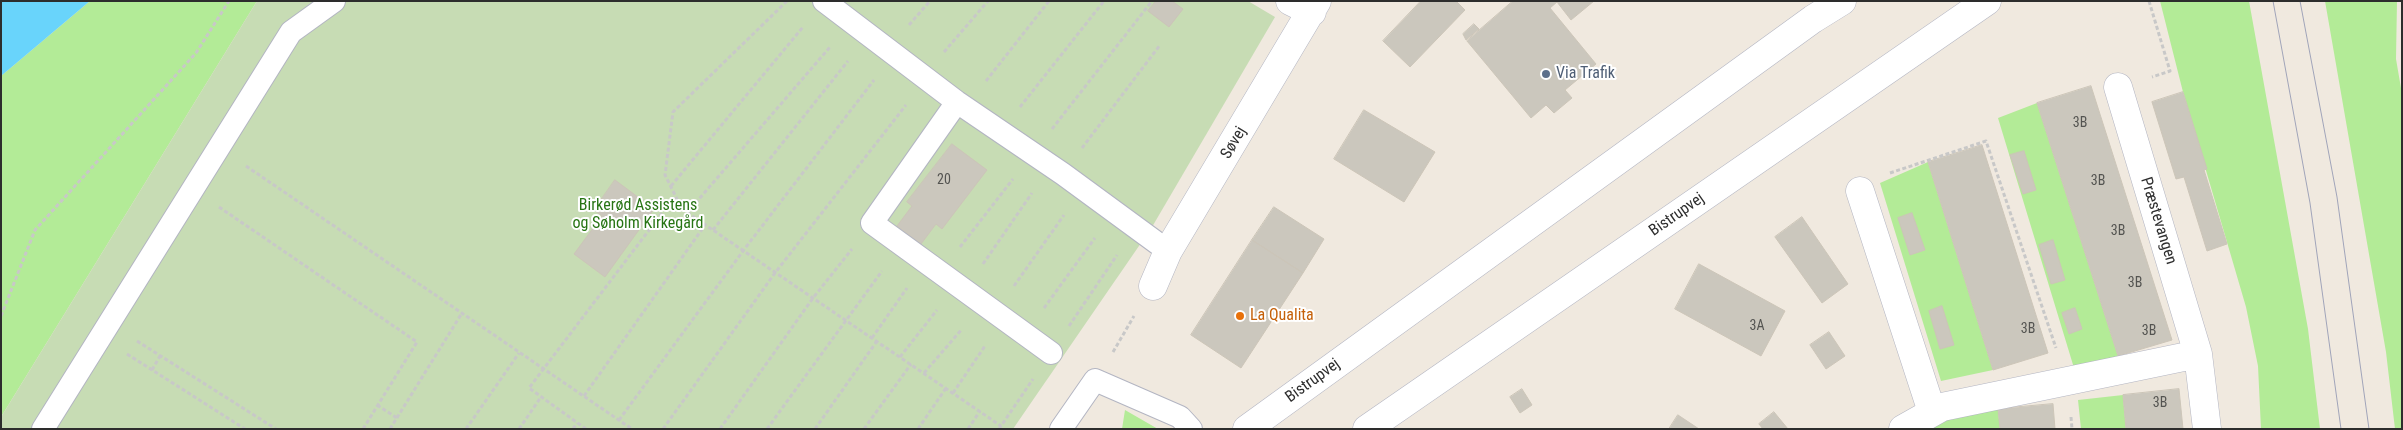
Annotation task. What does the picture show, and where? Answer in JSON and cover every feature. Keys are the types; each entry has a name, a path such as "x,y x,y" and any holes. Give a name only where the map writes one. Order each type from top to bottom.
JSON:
{"main road":[{"name":"Bistrupvej","path":"1247,429 1813,19 1842,1"},
{"name":"Bistrupvej","path":"1367,429 1988,1"},
{"name":"Søvej","path":"1153,286 1168,251 1307,5"},
{"name":"Præstevangen","path":"2118,87 2198,354 2207,429"},
{"path":"1860,191 1932,412"},
{"path":"1903,429 1942,406 2198,354"}],"lane":[{"path":"42,429 291,32 334,1"},
{"path":"824,2 962,105 1083,188 1168,251"},
{"path":"962,105 872,223 1051,353"},
{"path":"1061,429 1095,380 1180,417 1192,429"}],"path":[{"path":"1,316 35,230 196,53 229,1"},
{"path":"787,1 673,112 665,175 682,210 1001,426"},
{"path":"664,429 775,273 925,78 988,1"},
{"path":"962,105 1049,1"},
{"path":"1001,131 1104,1"},
{"path":"900,357 947,277 1049,165 1152,1"},
{"path":"2150,1 2165,52"},
{"path":"671,186 824,2"},
{"path":"687,213 851,22"},
{"path":"713,230 869,36"},
{"path":"872,338 947,277 1160,45"},
{"path":"619,420 743,251 894,54"},
{"path":"1860,191 1875,178 1986,141 2067,380"},
{"path":"219,147 632,429"},
{"path":"953,393 994,311 1083,188"},
{"path":"586,429 528,388 675,196"},
{"path":"217,206 417,342 363,429"},
{"path":"1026,334 1114,212"},
{"path":"720,429 813,298 872,223"},
{"path":"584,396 705,225"},
{"path":"768,429 845,320 902,245"},
{"path":"1095,380 1153,286"},
{"path":"924,374 994,311"},
{"path":"390,429 462,313"},
{"path":"131,337 276,429"},
{"path":"815,429 877,342"},
{"path":"120,350 245,429"},
{"path":"466,429 519,353"},
{"path":"152,370 160,356"},
{"path":"864,429 911,364"},
{"path":"918,429 946,388"},
{"path":"519,429 541,397"},
{"path":"377,406 397,418"},
{"path":"968,429 980,411"},
{"path":"573,429 577,423"}],"green space":[{"path":"90,1 257,1 1,417 1,76"},
{"name":"Birkerød Assistens og Søholm Kirkegård","path":"257,1 1248,1 1275,17 1152,227 1013,429 1,429 1,417"},
{"path":"2160,1 2249,1 2308,329 2320,429 2261,429 2258,366 2246,307 2183,92"},
{"path":"2325,1 2397,1 2396,59 2402,94 2402,429 2395,429 2386,352"},
{"path":"2037,103 2118,356 2074,368 1998,118"},
{"path":"1928,162 1993,370 1941,381 1880,183"},
{"path":"2123,395 2126,429 2081,429 2078,400"},
{"path":"1998,409 2000,429 1928,429 1931,423"},
{"path":"1125,410 1158,429 1122,429"}],"water":[{"path":"1,1 90,1 1,76"}],"building":[{"path":"1156,1 1172,1 1183,9 1169,27 1148,11"},
{"path":"1421,1 1456,1 1465,10 1410,67 1383,41"},
{"path":"1513,1 1594,1 1571,20 1557,2 1550,8 1596,64 1565,90 1572,98 1554,113 1546,105 1531,118 1467,41"},
{"path":"1474,24 1479,29 1466,40 1463,34"},
{"path":"2091,86 2172,340 2118,356 2037,103"},
{"path":"2183,92 2207,169 2204,170 2227,244 2207,251 2184,177 2176,179 2152,102"},
{"path":"1364,110 1435,152 1404,202 1334,159"},
{"path":"952,144 987,170 942,229 936,224 921,244 897,226 912,206 907,202"},
{"path":"1982,145 2048,353 1993,370 1928,162"},
{"path":"2024,151 2036,190 2023,194 2010,155"},
{"path":"615,180 654,209 605,277 574,254 602,216 594,210"},
{"path":"1274,207 1324,239 1303,273 1252,240"},
{"path":"1912,213 1925,250 1910,255 1898,218"},
{"path":"1802,217 1848,284 1822,303 1775,237"},
{"path":"1252,240 1303,273 1241,368 1191,335"},
{"path":"2053,240 2065,280 2051,284 2039,245"},
{"path":"1699,264 1785,311 1761,356 1675,309"},
{"path":"1942,306 1954,345 1940,349 1929,311"},
{"path":"2075,308 2082,329 2069,334 2062,313"},
{"path":"1829,332 1845,356 1826,369 1810,345"},
{"path":"1522,389 1532,405 1520,413 1510,397"},
{"path":"2179,389 2183,429 2126,429 2123,395"},
{"path":"2053,404 2055,429 2000,429 1998,409"},
{"path":"1774,412 1788,429 1763,429 1759,424"},
{"path":"1678,415 1699,429 1669,429"}],"tram line":[{"path":"2273,1 2310,203 2341,429"},
{"path":"2300,1 2337,197 2369,429"}],"place":[{"name":"Via Trafik","path":"1546,74"},
{"name":"La Qualita","path":"1240,316"}]}
